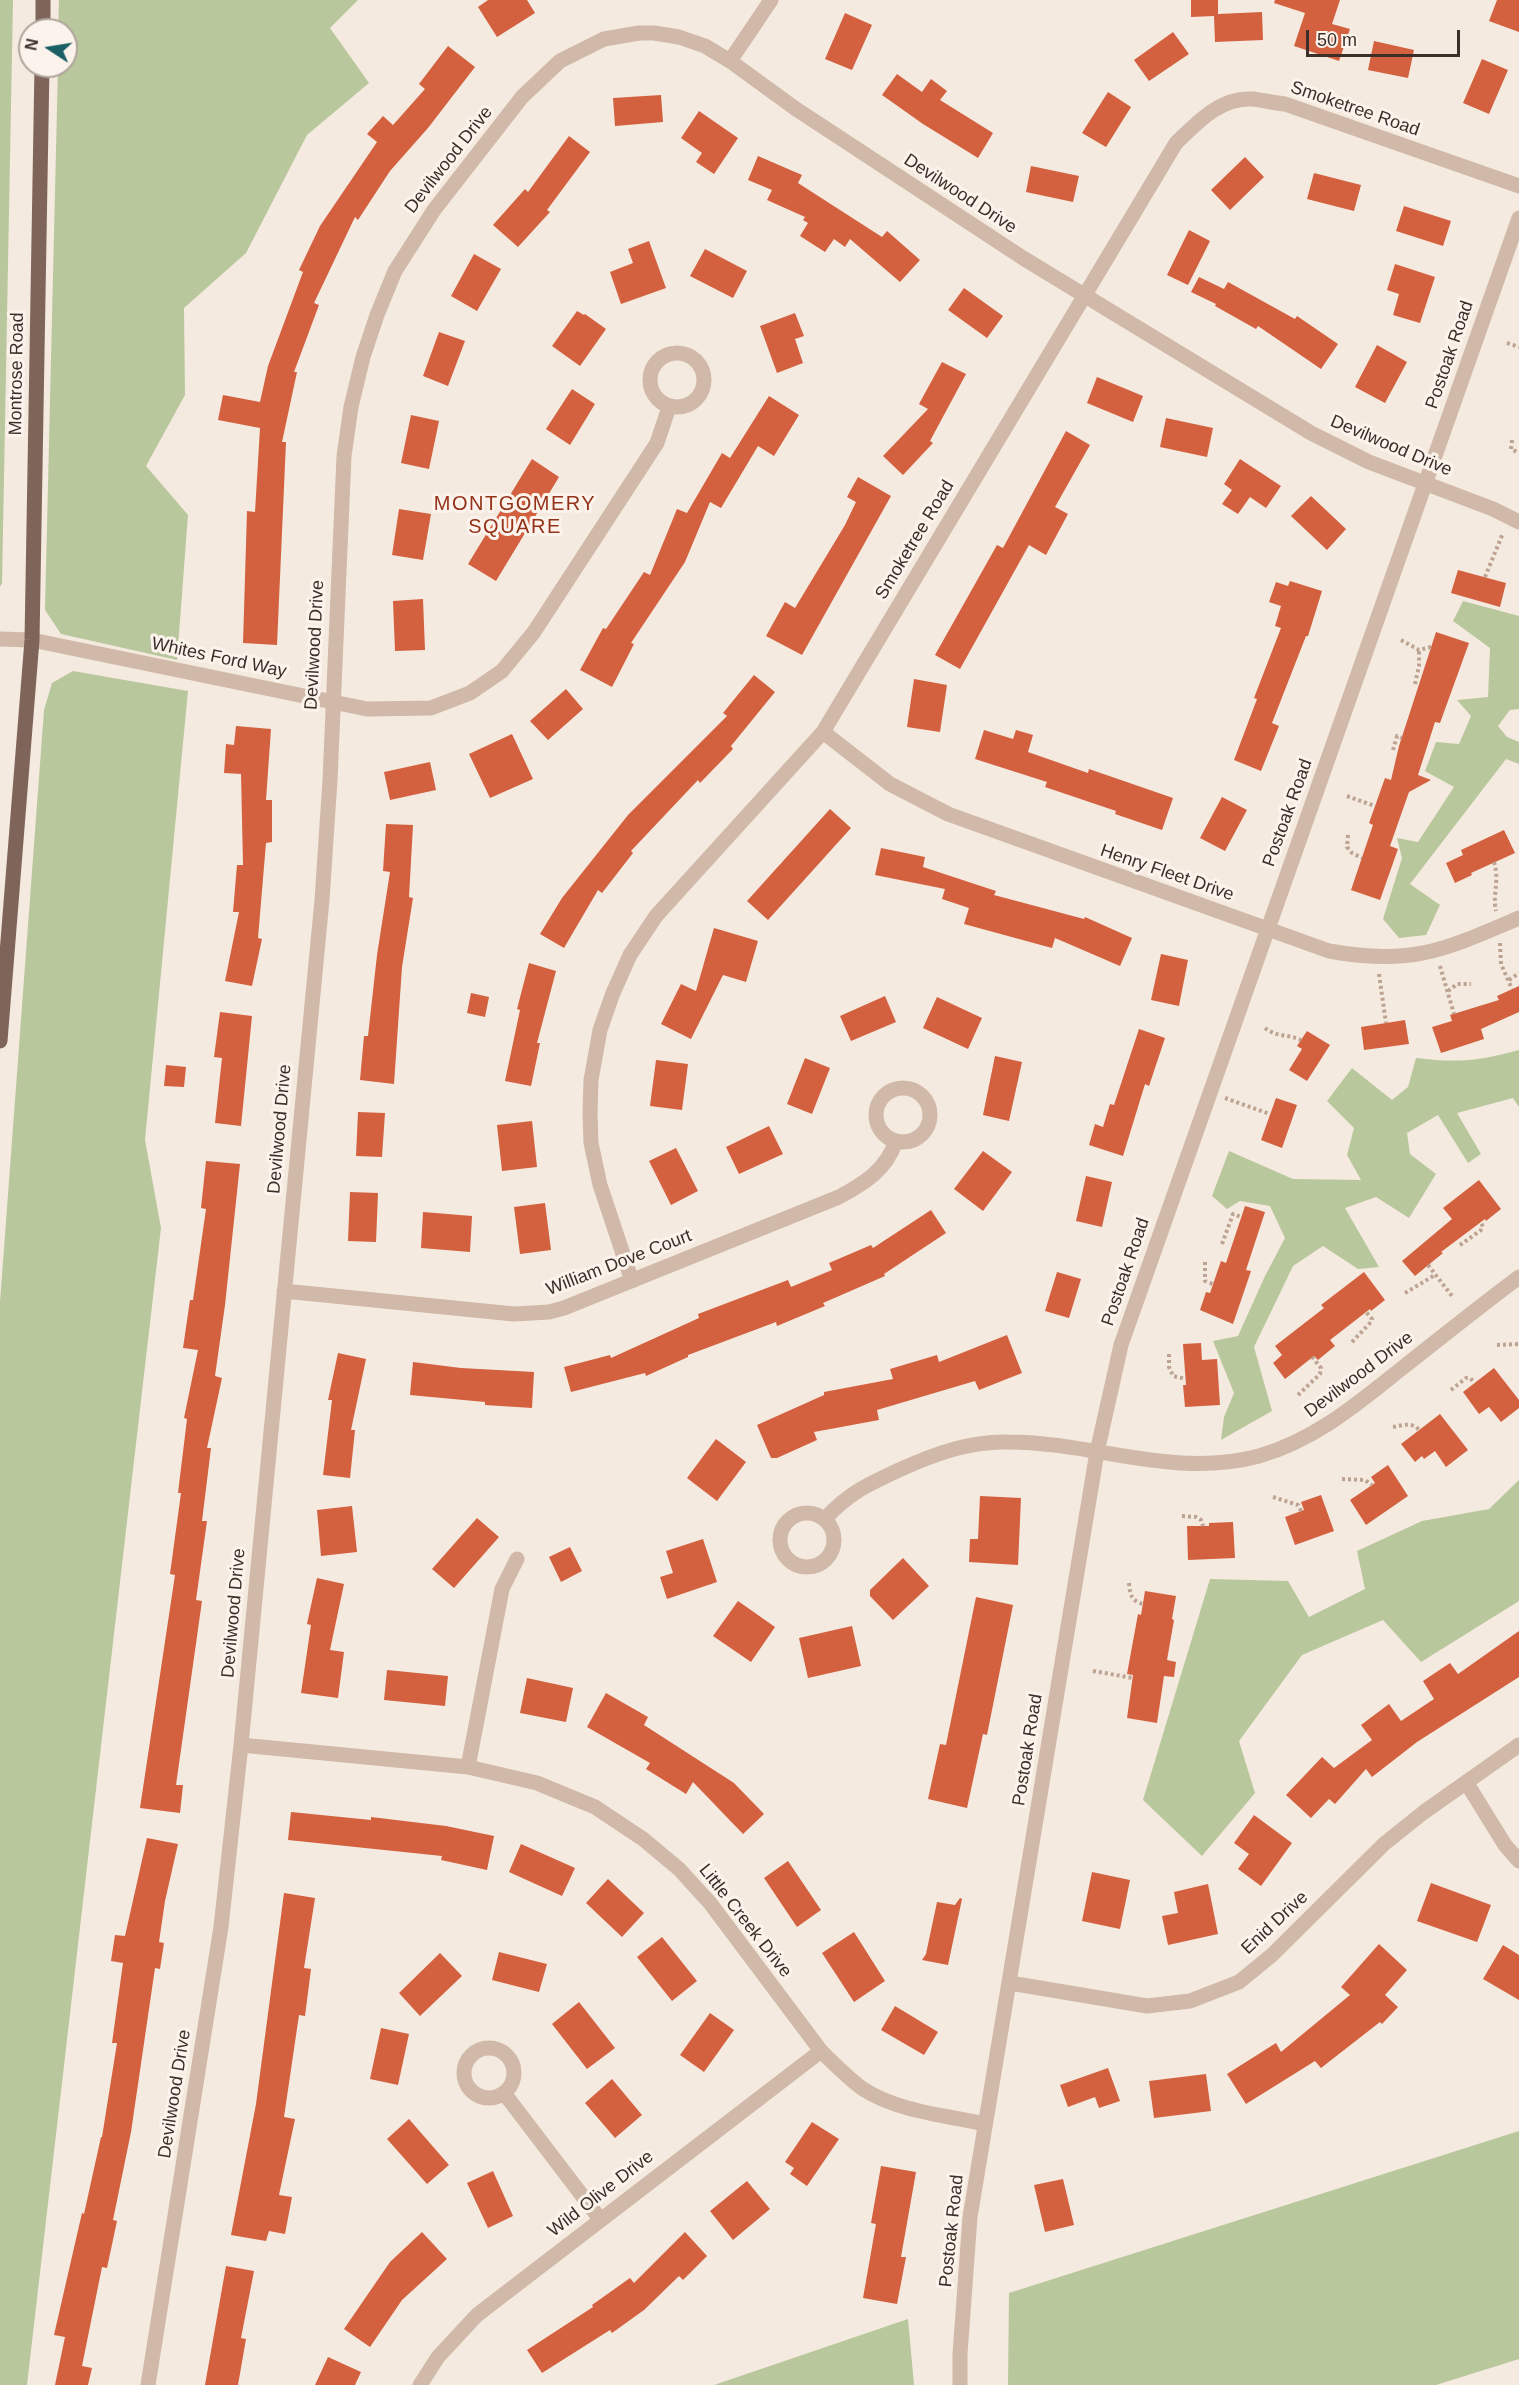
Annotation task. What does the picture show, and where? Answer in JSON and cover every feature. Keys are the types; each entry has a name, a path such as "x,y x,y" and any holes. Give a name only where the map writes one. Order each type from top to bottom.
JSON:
{"main road":[{"path":"43,0 43,18"},
{"name":"Montrose Road","path":"0,1041 32,640 42,78"}],"street":[{"path":"730,62 771,0"},
{"name":"Devilwood Drive","path":"148,2385 221,1927 241,1744 322,900 330,780 343,467 351,407 363,357 377,315 395,271 411,242 434,210 522,97 560,61 584,47 625,34 654,33 679,37 705,46 952,213 1311,433 1369,462 1514,520"},
{"name":"Smoketree Road","path":"632,1281 600,1185 591,1143 591,1091 595,1054 613,993 630,955 656,916 823,732 1176,143 1205,114 1233,102 1250,99 1285,104 1519,186"},
{"name":"Postoak Road","path":"960,2385 960,2354 970,2217 1097,1452 1121,1345 1519,218"},
{"name":"Whites Ford Way","path":"0,639 32,640 367,709 431,708 470,693 502,671 534,632 657,443 669,407"},
{"name":"Henry Fleet Drive","path":"823,732 890,784 948,814 1329,951 1377,958 1417,956 1436,951 1519,918"},
{"name":"William Dove Court","path":"284,1291 523,1313 549,1312 564,1308 839,1197 866,1182 882,1168 892,1154 896,1141"},
{"name":"Devilwood Drive","path":"825,1519 840,1502 858,1489 915,1462 953,1449 1006,1442 1032,1442 1171,1463 1207,1464 1259,1456 1284,1448 1314,1434 1346,1413 1519,1277"},
{"path":"468,1767 502,1589 517,1559"},
{"name":"Little Creek Drive","path":"241,1744 468,1767 537,1783 595,1807 643,1839 679,1869 710,1903 821,2051 864,2089 904,2107 985,2124"},
{"name":"Enid Drive","path":"1010,1983 1147,2006 1169,2005 1215,1993 1239,1982 1272,1954 1384,1844 1424,1812 1519,1745"},
{"path":"1466,1782 1505,1845 1519,1861"},
{"name":"Wild Olive Drive","path":"420,2385 438,2357 477,2315 821,2051"},
{"path":"504,2094 600,2219"}],"path":[{"path":"1507,343 1519,347"},
{"path":"1512,440 1511,450 1519,453"},
{"path":"1485,577 1514,520"},
{"path":"1401,640 1419,650 1431,647"},
{"path":"1415,684 1419,666 1419,650"},
{"path":"1393,750 1397,736 1402,738"},
{"path":"1347,796 1375,806"},
{"path":"1348,835 1347,847 1352,853 1362,858"},
{"path":"1494,862 1498,875 1495,908 1501,964 1512,989"},
{"path":"1436,951 1454,1014"},
{"path":"1377,958 1386,1023"},
{"path":"1509,980 1519,973"},
{"path":"1448,992 1457,984 1471,984"},
{"path":"1266,1028 1273,1034 1289,1035 1301,1040"},
{"path":"1210,1093 1270,1114"},
{"path":"1222,1244 1233,1214 1241,1217"},
{"path":"1460,1245 1481,1230 1483,1227 1481,1222"},
{"path":"1204,1262 1205,1281 1213,1284"},
{"path":"1428,1265 1452,1296"},
{"path":"1405,1293 1435,1275"},
{"path":"1352,1342 1371,1322 1372,1319 1366,1312"},
{"path":"1497,1346 1519,1344"},
{"path":"1169,1354 1169,1367 1173,1376 1186,1379"},
{"path":"1298,1395 1320,1374 1321,1368 1312,1357"},
{"path":"1451,1390 1466,1378 1476,1383"},
{"path":"1393,1427 1409,1425 1416,1426 1419,1430"},
{"path":"1342,1479 1365,1480 1372,1485"},
{"path":"1273,1497 1298,1504 1301,1511"},
{"path":"1182,1516 1196,1517 1201,1520 1203,1526"},
{"path":"1129,1583 1130,1595 1134,1600 1143,1604"},
{"path":"1093,1671 1133,1677"}],"green space":[{"path":"0,0 13,0 2,583 0,587"},
{"path":"59,0 358,0 330,28 369,83 307,135 246,253 184,308 185,395 146,466 188,515 177,660 61,634 45,610 58,78 78,78 78,18 58,18"},
{"path":"1463,601 1519,616 1519,709 1510,710 1498,726 1507,737 1519,742 1519,764 1506,759 1410,884 1440,905 1426,935 1399,938 1383,919 1402,858 1397,838 1418,842 1454,787 1425,771 1436,742 1459,744 1471,716 1457,700 1488,697 1490,648 1453,621"},
{"path":"73,671 188,691 145,1140 161,1228 27,2385 0,2385 0,1302 44,710 52,683"},
{"path":"1519,1050 1519,1107 1513,1098 1457,1113 1481,1154 1468,1163 1438,1115 1407,1133 1410,1154 1436,1174 1409,1218 1376,1197 1345,1208 1379,1267 1358,1269 1323,1246 1293,1266 1254,1347 1272,1411 1221,1440 1224,1417 1234,1393 1213,1341 1238,1336 1285,1238 1270,1206 1240,1201 1227,1209 1212,1196 1229,1151 1293,1179 1361,1180 1347,1155 1354,1128 1327,1101 1352,1068 1392,1100 1408,1087 1416,1058 1468,1060"},
{"path":"1519,1480 1519,1601 1421,1662 1383,1620 1302,1655 1239,1741 1255,1793 1202,1856 1143,1800 1210,1579 1288,1581 1309,1617 1365,1589 1357,1551 1422,1521 1489,1509"},
{"path":"1519,2131 1519,2359 1436,2385 1008,2385 1009,2293"},
{"path":"908,2319 914,2385 714,2385"}],"building":[{"path":"488,0 527,0 535,13 497,37 478,7"},
{"path":"1191,0 1218,0 1218,14 1262,12 1263,40 1215,42 1214,16 1191,17"},
{"path":"1275,0 1340,0 1332,24 1350,29 1339,61 1294,46 1305,13 1274,3"},
{"path":"1497,0 1519,0 1519,32 1489,21"},
{"path":"845,13 872,25 852,70 825,59"},
{"path":"1173,32 1189,54 1149,81 1134,60"},
{"path":"1374,41 1414,50 1408,78 1368,70"},
{"path":"448,46 475,67 428,128 390,171 358,220 355,217 314,303 319,305 294,372 297,372 282,442 286,442 277,645 243,643 247,511 255,512 260,428 218,420 223,395 260,402 268,366 303,272 299,270 320,226 377,142 367,134 383,116 393,125 425,89 419,84"},
{"path":"1482,59 1508,70 1489,114 1463,103"},
{"path":"897,74 922,92 931,79 947,91 940,100 993,133 978,158 882,95"},
{"path":"1108,92 1131,107 1106,147 1082,133"},
{"path":"661,95 663,122 615,126 613,98"},
{"path":"699,111 738,138 714,174 696,162 702,153 681,138"},
{"path":"569,136 590,152 547,210 550,212 518,247 493,225 525,189 528,192"},
{"path":"758,156 802,175 798,183 882,237 887,231 920,260 900,282 850,239 845,247 834,239 825,252 800,236 808,223 803,220 805,217 767,200 772,190 748,180"},
{"path":"1245,157 1264,177 1230,210 1211,190"},
{"path":"1031,166 1079,176 1073,202 1026,192"},
{"path":"1314,173 1361,185 1354,211 1307,199"},
{"path":"1404,206 1451,221 1443,246 1396,231"},
{"path":"1189,230 1210,241 1188,285 1167,275"},
{"path":"649,241 666,288 621,304 610,272 633,263 628,249"},
{"path":"705,249 747,271 733,298 690,276"},
{"path":"474,254 501,269 477,311 451,296"},
{"path":"1395,264 1435,277 1420,323 1393,315 1399,294 1387,290"},
{"path":"1199,277 1224,289 1228,282 1295,319 1297,316 1338,344 1321,369 1258,326 1256,329 1215,306 1216,304 1191,292"},
{"path":"964,288 1003,316 987,338 948,310"},
{"path":"577,311 606,329 580,366 552,346"},
{"path":"795,313 804,336 795,339 803,363 777,373 760,326"},
{"path":"439,332 465,341 448,386 423,376"},
{"path":"1377,345 1407,362 1385,403 1355,387"},
{"path":"942,362 966,374 930,441 933,443 903,475 883,456 928,409 919,404"},
{"path":"1097,377 1143,396 1133,422 1087,403"},
{"path":"572,389 595,404 570,445 546,429"},
{"path":"769,396 799,415 774,456 758,446 721,508 710,502 685,562 631,643 634,644 612,687 580,670 603,628 606,629 644,572 650,575 677,509 687,513 722,453 730,458"},
{"path":"411,415 439,421 429,469 401,463"},
{"path":"1166,418 1213,428 1207,457 1160,447"},
{"path":"1066,431 1090,445 1055,507 1068,514 1046,555 1029,545 960,669 935,655 997,545 1003,548"},
{"path":"532,459 559,477 496,581 468,564"},
{"path":"1240,459 1281,486 1266,508 1250,497 1238,514 1222,504 1232,490 1224,484"},
{"path":"858,477 891,496 802,655 766,636 785,602 795,608 845,525 856,502 847,497"},
{"path":"1311,496 1346,529 1327,550 1291,516"},
{"path":"399,509 431,514 423,560 392,555"},
{"path":"1458,570 1506,583 1500,607 1451,593"},
{"path":"1290,581 1322,591 1308,636 1306,636 1272,723 1279,726 1261,771 1234,760 1257,699 1254,698 1281,628 1275,626 1281,606 1269,602 1276,582 1288,586"},
{"path":"423,599 425,650 395,651 393,601"},
{"path":"1436,632 1469,643 1440,723 1435,722 1418,775 1431,780 1409,792 1390,846 1398,849 1380,900 1351,890 1373,825 1369,823 1385,778 1391,780 1399,746"},
{"path":"754,675 775,692 731,746 733,749 700,783 698,780 631,851 633,853 602,893 598,890 564,948 540,934 562,898 628,815 727,716 723,713"},
{"path":"914,679 947,685 940,732 907,727"},
{"path":"566,689 583,709 548,740 530,721"},
{"path":"236,726 271,729 266,800 272,800 272,842 266,843 258,938 262,939 252,986 225,981 239,912 233,912 237,865 243,865 241,774 224,773 226,744 234,745"},
{"path":"984,730 1013,739 1016,730 1033,735 1028,752 1088,773 1089,769 1173,798 1162,830 1115,814 1116,811 1045,787 1047,782 975,759"},
{"path":"512,734 533,779 490,798 469,754"},
{"path":"430,762 436,790 390,800 384,772"},
{"path":"1222,797 1247,810 1225,851 1200,838"},
{"path":"830,809 851,828 768,920 747,901"},
{"path":"386,824 413,825 409,897 413,898 402,967 394,1084 360,1080 364,1036 368,1036 377,955 390,872 383,871"},
{"path":"1504,830 1515,853 1455,883 1446,863 1463,855 1461,850"},
{"path":"881,848 925,857 923,867 996,891 994,895 1084,919 1085,917 1132,938 1120,966 1055,938 1052,948 964,924 969,908 942,899 945,889 875,875"},
{"path":"714,928 758,941 746,982 723,975 691,1039 661,1024 681,984 696,991"},
{"path":"1161,954 1188,960 1179,1006 1151,1000"},
{"path":"529,963 556,971 537,1043 540,1043 531,1086 505,1081 520,1010 517,1009"},
{"path":"1519,986 1519,1012 1481,1029 1484,1039 1441,1053 1432,1027 1452,1021 1450,1015 1499,1000 1497,996"},
{"path":"471,993 489,997 485,1017 467,1013"},
{"path":"885,996 896,1022 851,1041 840,1016"},
{"path":"937,997 982,1018 968,1049 923,1028"},
{"path":"220,1012 252,1016 241,1126 215,1123 222,1058 214,1057"},
{"path":"1405,1020 1409,1044 1364,1050 1361,1027"},
{"path":"1139,1029 1165,1038 1149,1086 1145,1084 1123,1156 1089,1145 1095,1124 1103,1127 1110,1104 1114,1105"},
{"path":"1307,1031 1330,1045 1307,1081 1289,1070 1302,1049 1297,1046"},
{"path":"995,1056 1022,1062 1009,1121 983,1115"},
{"path":"805,1058 830,1068 812,1114 787,1104"},
{"path":"656,1060 688,1064 682,1110 650,1106"},
{"path":"166,1065 186,1067 184,1087 164,1086"},
{"path":"1276,1098 1297,1105 1282,1148 1261,1140"},
{"path":"358,1112 385,1113 382,1157 356,1156"},
{"path":"532,1121 537,1167 502,1171 497,1125"},
{"path":"769,1126 783,1154 739,1174 726,1147"},
{"path":"676,1148 698,1191 671,1205 649,1161"},
{"path":"983,1151 1012,1172 983,1211 954,1189"},
{"path":"206,1161 240,1164 215,1376 222,1378 207,1448 211,1448 202,1521 207,1521 196,1600 202,1601 176,1785 183,1785 180,1813 140,1808 175,1575 170,1574 181,1493 178,1493 187,1419 184,1418 198,1350 183,1348 190,1300 193,1300 206,1209 201,1208"},
{"path":"1086,1176 1112,1182 1102,1227 1076,1221"},
{"path":"1479,1180 1501,1209 1441,1252 1443,1253 1415,1276 1402,1261 1452,1219 1443,1208"},
{"path":"350,1192 378,1193 376,1242 348,1241"},
{"path":"545,1203 551,1250 520,1254 514,1207"},
{"path":"1245,1206 1265,1212 1246,1270 1251,1271 1233,1324 1200,1310 1206,1292 1210,1293 1221,1261 1226,1263"},
{"path":"931,1210 946,1233 884,1274 885,1276 823,1303 825,1306 777,1326 776,1322 688,1355 646,1376 645,1373 571,1392 564,1367 610,1355 611,1358 699,1318 698,1314 788,1280 791,1287 832,1270 829,1263 871,1245 873,1248"},
{"path":"423,1212 472,1216 470,1252 421,1248"},
{"path":"1057,1272 1081,1279 1069,1318 1045,1311"},
{"path":"1364,1272 1385,1300 1330,1340 1335,1346 1318,1360 1314,1356 1285,1379 1273,1363 1282,1355 1275,1346 1324,1308 1321,1305"},
{"path":"1007,1335 1022,1373 979,1390 975,1381 877,1410 879,1420 814,1432 817,1440 777,1458 771,1458 757,1425 824,1395 824,1392 893,1379 890,1369 937,1355 939,1362"},
{"path":"1201,1343 1202,1360 1217,1359 1220,1405 1185,1407 1183,1344"},
{"path":"338,1353 366,1359 351,1430 355,1430 350,1478 323,1475 332,1400 328,1400"},
{"path":"413,1362 461,1368 534,1372 532,1408 485,1405 485,1402 410,1395"},
{"path":"1494,1368 1519,1400 1519,1408 1501,1422 1489,1407 1479,1414 1463,1392"},
{"path":"1440,1414 1468,1450 1446,1467 1435,1451 1424,1459 1422,1456 1415,1462 1401,1444"},
{"path":"716,1439 746,1462 717,1501 687,1478"},
{"path":"1388,1465 1408,1496 1366,1525 1350,1500 1375,1483 1371,1477"},
{"path":"1321,1495 1334,1531 1295,1545 1285,1517 1304,1510 1301,1502"},
{"path":"980,1496 1021,1498 1018,1565 969,1562 970,1539 978,1539"},
{"path":"352,1506 357,1552 321,1556 317,1510"},
{"path":"477,1518 499,1537 454,1588 432,1569"},
{"path":"1233,1522 1235,1558 1188,1560 1187,1526 1209,1526 1209,1523"},
{"path":"703,1539 717,1582 667,1599 660,1577 673,1573 666,1551"},
{"path":"570,1547 582,1571 561,1582 549,1557"},
{"path":"903,1558 929,1586 893,1620 870,1596 870,1590"},
{"path":"317,1578 344,1584 330,1650 344,1652 338,1698 301,1693 311,1625 307,1624"},
{"path":"1145,1591 1176,1596 1167,1660 1176,1662 1174,1677 1164,1676 1157,1723 1127,1718 1133,1675 1127,1674 1138,1614 1141,1615"},
{"path":"976,1597 1013,1605 987,1735 983,1734 967,1808 928,1799 940,1744 946,1745"},
{"path":"738,1601 775,1627 751,1662 713,1636"},
{"path":"852,1626 861,1666 808,1678 799,1638"},
{"path":"1519,1631 1519,1677 1417,1742 1372,1777 1366,1769 1335,1804 1329,1799 1311,1818 1286,1795 1322,1757 1334,1768 1372,1740 1361,1725 1389,1704 1401,1721 1434,1699 1423,1681 1450,1663 1458,1674"},
{"path":"387,1670 448,1676 445,1706 384,1700"},
{"path":"527,1678 573,1688 566,1722 520,1713"},
{"path":"606,1693 648,1717 644,1725 734,1783 764,1814 743,1834 693,1782 686,1794 646,1769 650,1763 587,1727"},
{"path":"291,1812 371,1820 371,1817 446,1826 494,1836 487,1870 441,1860 442,1856 288,1840"},
{"path":"1254,1815 1292,1843 1261,1886 1238,1869 1249,1854 1234,1843"},
{"path":"147,1838 178,1844 165,1901 159,1942 164,1943 160,1969 155,1968 131,2132 113,2220 117,2221 107,2268 102,2267 82,2366 92,2368 88,2385 55,2385 65,2337 54,2335 102,2137 117,2043 112,2043 123,1963 111,1961 115,1935 125,1936"},
{"path":"521,1844 575,1868 562,1896 509,1872"},
{"path":"788,1861 821,1910 797,1927 764,1878"},
{"path":"1092,1872 1130,1880 1120,1929 1082,1921"},
{"path":"608,1879 644,1913 622,1937 586,1903"},
{"path":"1431,1883 1491,1905 1477,1942 1417,1921"},
{"path":"1208,1884 1218,1934 1168,1945 1162,1916 1178,1913 1174,1892"},
{"path":"284,1893 315,1898 304,1968 311,1969 305,2016 299,2015 284,2117 295,2119 279,2195 292,2197 285,2234 269,2231 266,2241 231,2235 256,2104"},
{"path":"960,1898 962,1899 948,1965 922,1960 926,1954 937,1902 955,1905"},
{"path":"854,1932 885,1981 854,2002 822,1953"},
{"path":"662,1937 697,1981 672,2001 637,1957"},
{"path":"1379,1944 1407,1970 1385,1995 1398,2007 1382,2024 1380,2022 1321,2068 1315,2061 1246,2104 1227,2074 1276,2043 1281,2052 1350,1995 1341,1987"},
{"path":"1503,1945 1519,1955 1519,2000 1483,1979"},
{"path":"499,1952 547,1964 539,1992 492,1980"},
{"path":"440,1953 462,1976 420,2016 399,1993"},
{"path":"579,2002 615,2048 587,2069 552,2024"},
{"path":"895,2006 938,2032 924,2055 881,2030"},
{"path":"710,2013 734,2030 704,2072 680,2055"},
{"path":"381,2028 409,2034 398,2085 370,2079"},
{"path":"1108,2068 1120,2101 1099,2108 1095,2097 1068,2107 1060,2085"},
{"path":"1206,2074 1211,2111 1154,2118 1149,2081"},
{"path":"612,2079 642,2115 615,2138 585,2103"},
{"path":"409,2119 449,2165 427,2184 387,2139"},
{"path":"812,2122 839,2139 807,2186 790,2174 794,2168 785,2162"},
{"path":"881,2166 916,2172 901,2257 906,2257 897,2304 863,2298 876,2224 871,2223"},
{"path":"493,2171 513,2216 488,2228 467,2183"},
{"path":"1063,2179 1074,2225 1045,2232 1034,2185"},
{"path":"747,2181 770,2209 733,2240 710,2211"},
{"path":"422,2232 447,2259 402,2300 370,2347 344,2329 390,2262"},
{"path":"685,2232 707,2256 683,2280 679,2276 644,2310 612,2333 610,2330 542,2373 527,2350 593,2307 592,2305 630,2278 634,2283"},
{"path":"226,2266 254,2271 241,2338 246,2339 238,2385 205,2385"},
{"path":"328,2357 361,2372 355,2385 315,2385"}],"district":[{"name":"MONTGOMERY SQUARE","path":"515,516"}]}
